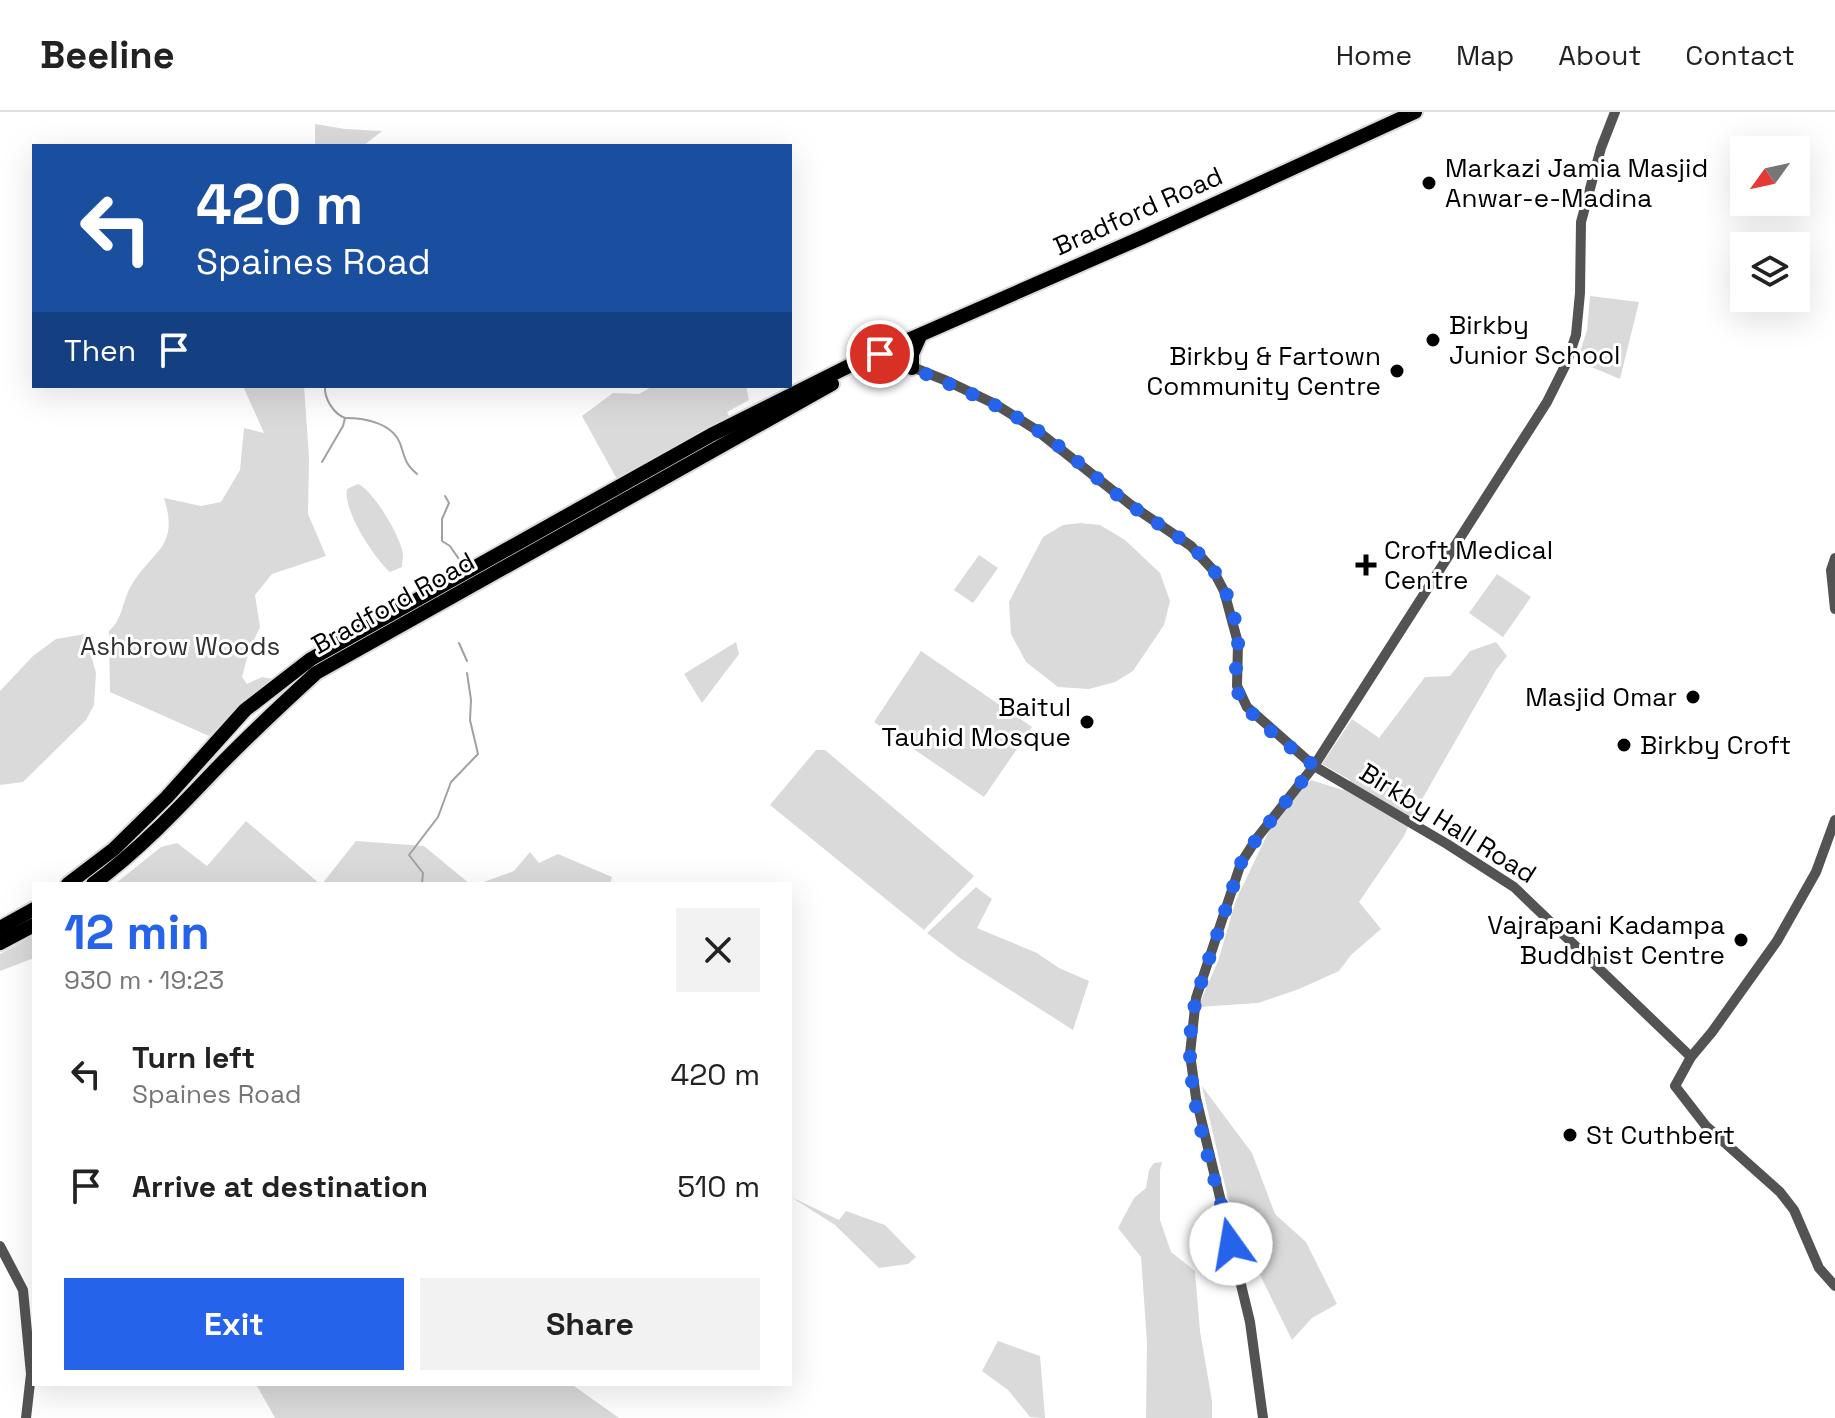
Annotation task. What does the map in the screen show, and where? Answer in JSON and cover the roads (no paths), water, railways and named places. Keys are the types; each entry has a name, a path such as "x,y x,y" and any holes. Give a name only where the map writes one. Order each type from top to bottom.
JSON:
{"main road":[{"name":"Bradford Road","path":"95,882 142,844 262,722 316,673 762,425 880,354 1415,112"},
{"path":"912,368 912,354 920,336"},
{"path":"71,882 114,849 245,710 311,659 711,435 849,366 880,354"},
{"path":"0,928 32,910"},
{"path":"0,943 32,926"}],"street":[{"path":"1263,1418 1250,1322 1196,1098 1190,1054 1196,998 1241,863 1314,766 1547,402 1567,362 1576,335 1581,286 1581,222 1601,148 1615,112"},
{"name":"Birkby Hall Road","path":"880,354 995,404 1035,429 1131,505 1191,546 1220,581 1233,616 1238,643 1235,674 1240,697 1258,718 1314,766 1514,887 1691,1057"},
{"path":"1835,558 1831,570 1835,609"},
{"path":"1835,820 1816,872 1777,941 1691,1057 1675,1086 1706,1126 1773,1184 1794,1210 1819,1268 1835,1286"},
{"path":"0,1246 23,1290 31,1374 26,1418"}],"waterway":[{"path":"322,462 345,418 330,405 325,388"},
{"path":"345,418 378,423 392,432 408,465 417,474"},
{"path":"445,496 449,503 442,519 442,541 450,546 463,565"},
{"path":"459,643 467,661"},
{"path":"422,882 423,873 409,855 438,817 451,782 478,754 470,720 467,673"}],"place":[{"name":"Markazi Jamia Masjid Anwar-e-Madina","path":"1429,183"},
{"name":"Birkby Junior School","path":"1433,340"},
{"name":"Birkby & Fartown Community Centre","path":"1397,371"},
{"name":"Croft Medical Centre","path":"1366,565"},
{"name":"Masjid Omar","path":"1693,697"},
{"name":"Baitul Tauhid Mosque","path":"1087,722"},
{"name":"Birkby Croft","path":"1624,745"},
{"name":"Vajrapani Kadampa Buddhist Centre","path":"1741,940"},
{"name":"St Cuthbert","path":"1570,1135"}],"park label":[{"name":"Ashbrow Woods","path":"180,646"}]}
